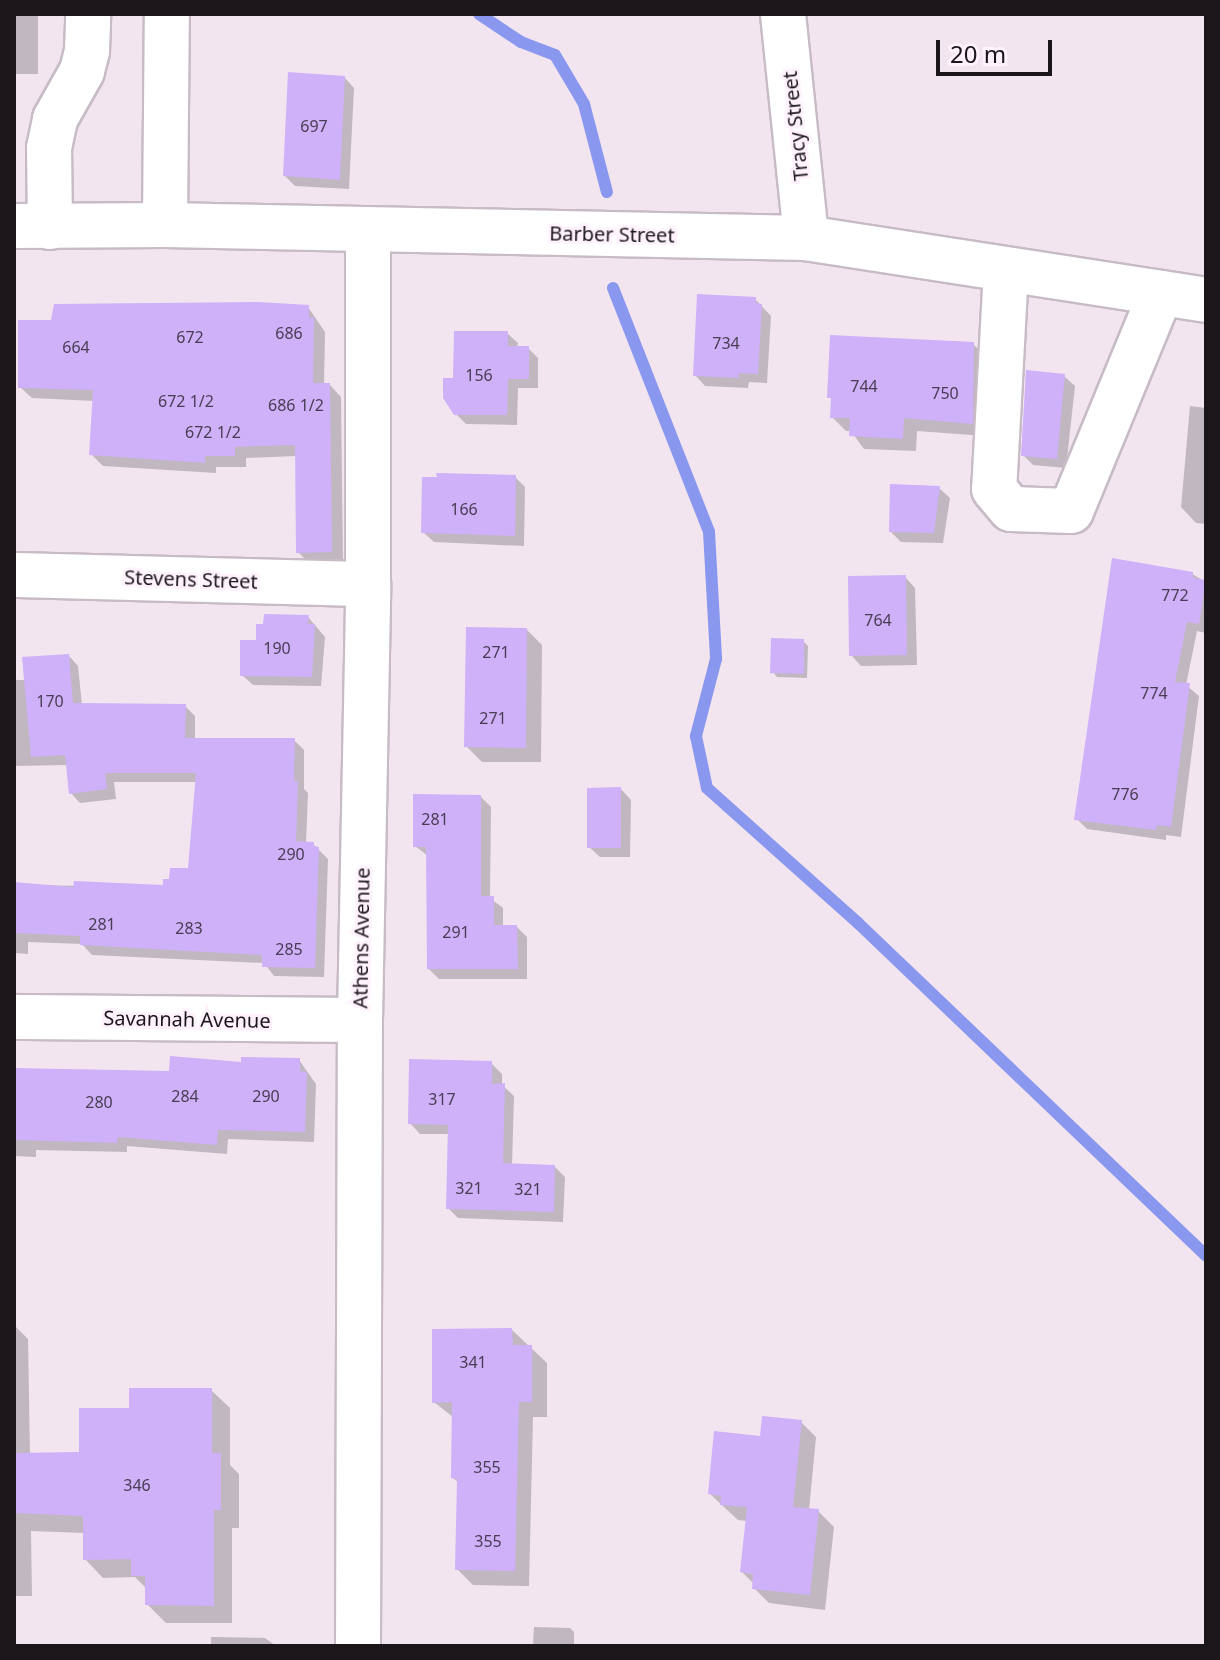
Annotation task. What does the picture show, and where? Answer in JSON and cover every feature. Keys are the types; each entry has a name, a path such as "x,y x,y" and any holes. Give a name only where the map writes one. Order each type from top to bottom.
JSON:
{"street":[{"path":"32,226 55,119 82,71 87,51 88,14"},
{"path":"165,225 167,14"},
{"name":"Tracy Street","path":"783,14 806,238"},
{"name":"Barber Street","path":"32,226 165,225 806,238 1206,300"},
{"name":"Athens Avenue","path":"358,1646 360,1020 368,584 368,230"},
{"path":"1006,270 994,489 1011,509 1071,511 1161,293"},
{"name":"Stevens Street","path":"14,575 368,584"},
{"name":"Savannah Avenue","path":"14,1017 360,1020"}],"building":[{"path":"288,72 345,76 340,180 283,176"},
{"path":"697,294 756,297 756,303 762,304 758,374 739,373 739,378 693,376"},
{"path":"258,302 309,305 309,318 314,318 313,383 330,383 332,552 296,553 295,445 235,447 235,456 205,456 205,463 89,455 93,390 18,388 18,320 51,320 54,304"},
{"path":"454,331 508,331 508,346 529,346 529,379 508,379 507,415 454,415 443,398 443,378 453,378"},
{"path":"830,335 974,342 973,424 904,418 903,439 849,436 850,418 830,418 831,398 827,398"},
{"path":"1026,370 1065,374 1057,459 1021,456"},
{"path":"436,473 516,475 515,536 421,533 422,477 437,477"},
{"path":"890,484 940,486 934,533 889,532"},
{"path":"1112,558 1193,572 1193,578 1206,580 1199,624 1187,622 1175,682 1190,683 1171,827 1157,825 1156,830 1074,820"},
{"path":"906,575 907,655 849,656 848,576"},
{"path":"264,614 309,615 308,624 315,624 312,677 240,676 240,640 256,640 256,624 263,624"},
{"path":"466,627 527,628 526,748 464,747"},
{"path":"771,638 804,639 804,674 770,673"},
{"path":"69,654 73,703 186,704 185,738 295,738 294,781 298,781 296,841 314,842 314,846 319,847 315,968 262,967 262,955 80,945 80,936 14,933 14,882 73,887 74,881 163,885 163,879 169,879 170,868 188,868 196,773 105,773 107,789 69,794 65,755 31,757 22,657"},
{"path":"621,787 621,848 587,848 587,788"},
{"path":"413,794 481,795 481,896 494,896 494,925 517,925 518,969 427,969 426,847 413,847"},
{"path":"170,1056 241,1062 241,1057 300,1058 300,1071 307,1072 305,1132 218,1130 217,1145 118,1137 117,1143 14,1140 14,1068 169,1071"},
{"path":"409,1059 492,1061 492,1084 505,1083 503,1163 555,1165 554,1212 446,1209 448,1125 408,1124"},
{"path":"512,1328 513,1345 532,1345 532,1402 519,1402 515,1571 455,1570 457,1479 451,1478 452,1402 432,1403 432,1329"},
{"path":"129,1388 212,1388 212,1453 221,1453 221,1510 214,1510 214,1606 145,1605 145,1576 131,1576 131,1559 83,1560 83,1516 14,1513 14,1453 79,1452 79,1408 129,1408"},
{"path":"762,1416 802,1420 793,1507 819,1509 810,1595 752,1589 753,1574 740,1572 747,1507 720,1505 721,1496 708,1494 714,1431 760,1436"}],"waterway":[{"path":"479,14 521,42 555,55 584,104 607,192"},
{"path":"613,288 709,532 716,659 696,736 707,788 858,923 1206,1255"}]}
